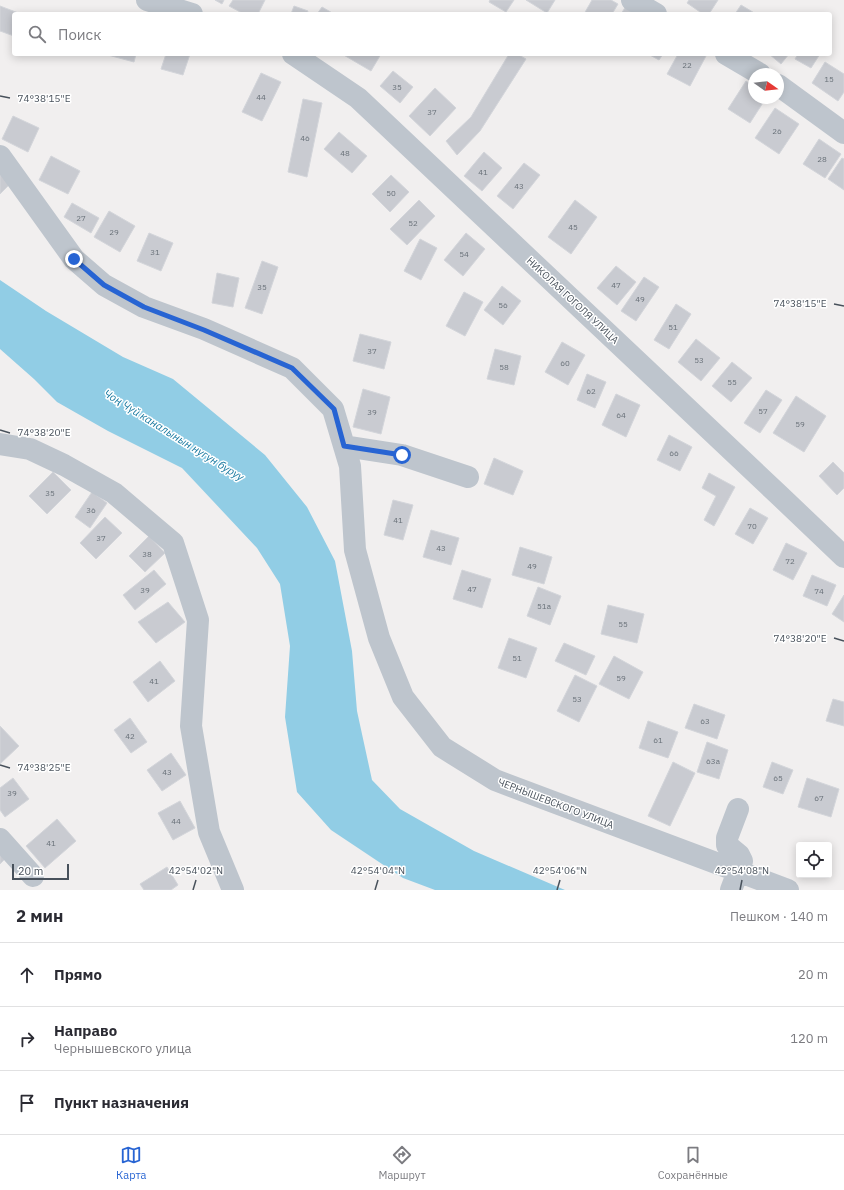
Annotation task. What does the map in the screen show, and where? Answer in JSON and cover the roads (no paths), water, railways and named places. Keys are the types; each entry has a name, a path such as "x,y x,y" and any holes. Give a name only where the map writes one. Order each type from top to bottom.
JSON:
{"street":[{"path":"147,0 186,12"},
{"path":"632,0 653,12"},
{"name":"НИКОЛАЯ ГОГОЛЯ УЛИЦА","path":"296,56 358,98 844,557"},
{"path":"729,56 750,68"},
{"path":"784,89 844,133"},
{"name":"ЧЕРНЫШЕВСКОГО УЛИЦА","path":"0,156 74,259 104,285 144,307 204,330 292,368 334,409 350,466 356,550 379,638 403,697 442,747 495,780 734,881 788,890"},
{"path":"0,444 30,449 71,468 114,494 173,543 198,620 191,726 193,741 209,832 233,890"},
{"path":"344,446 402,455 468,477"},
{"path":"734,881 742,861 739,855 727,845 727,838 738,809"},
{"path":"0,839 33,876"}],"water":[{"name":"Чоң Чүй каналынын нугун буруу","path":"0,280 46,311 123,357 173,379 265,455 307,507 335,561 352,651 357,711 372,780 400,809 474,851 565,890 435,890 403,878 331,830 297,792 285,717 290,646 280,584 257,548 182,468 108,431 57,402 0,349"}]}
